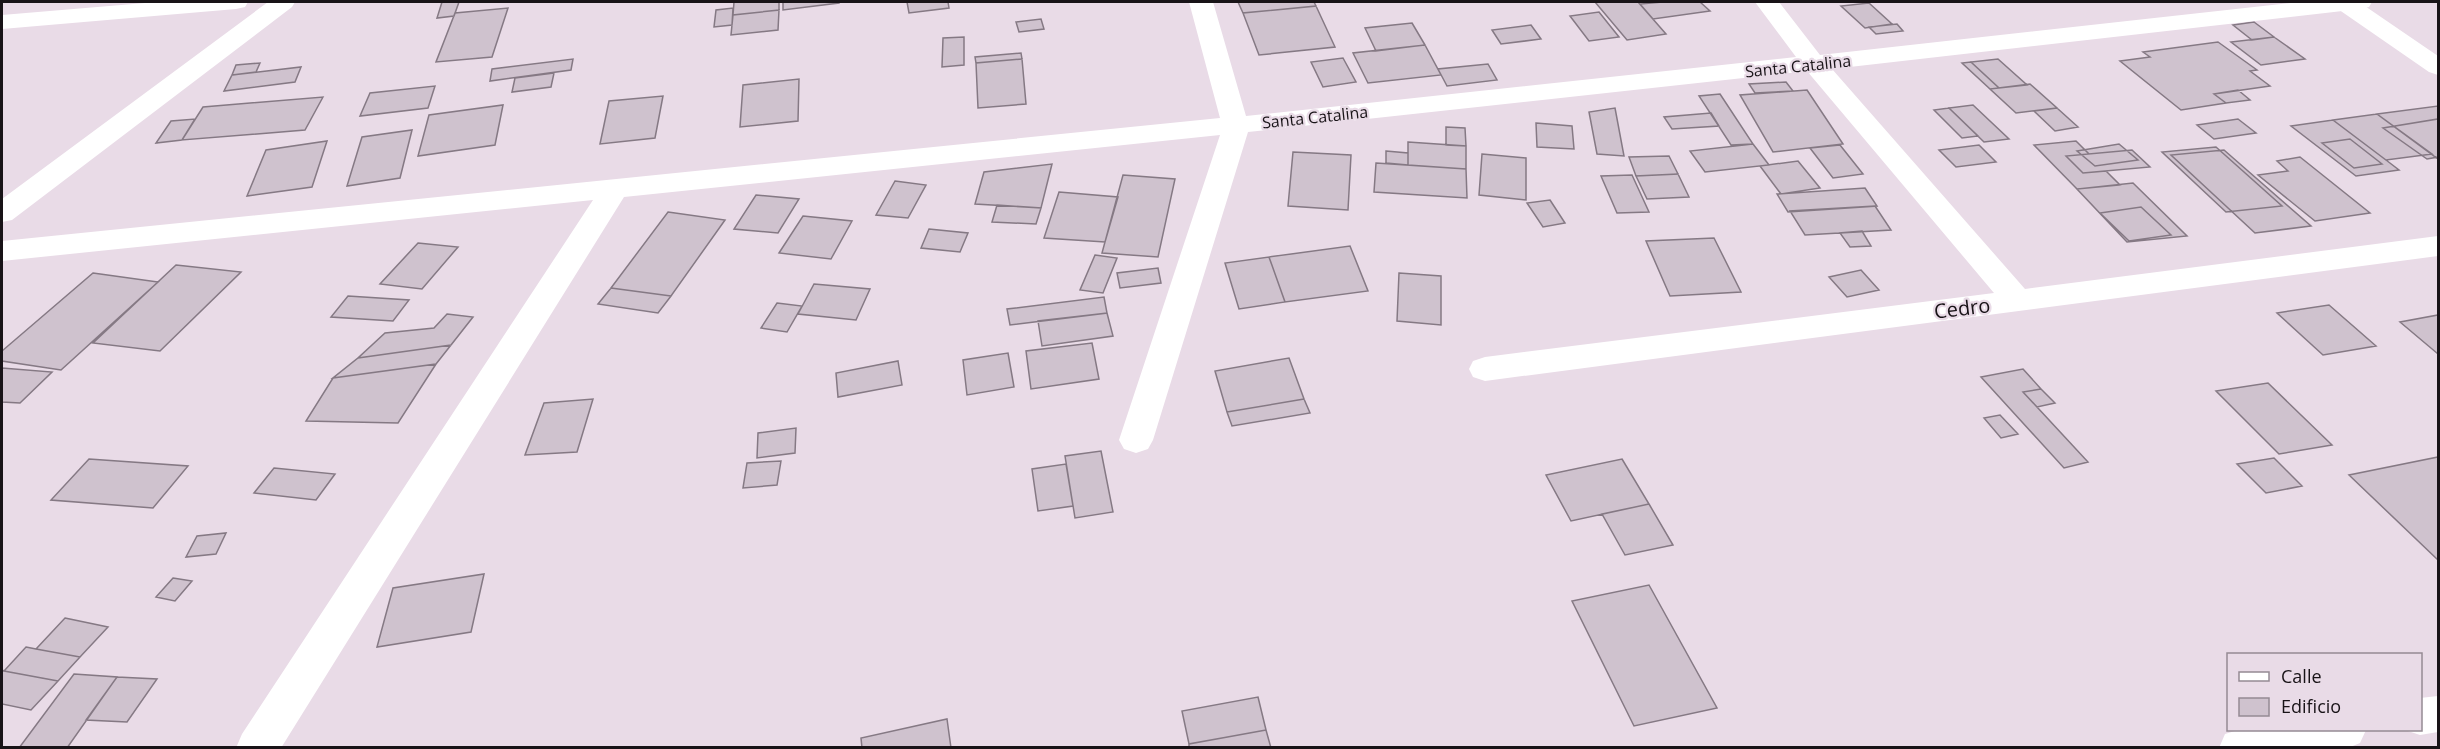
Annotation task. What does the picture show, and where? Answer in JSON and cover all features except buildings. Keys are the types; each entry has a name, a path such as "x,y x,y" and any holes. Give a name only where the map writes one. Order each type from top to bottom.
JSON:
{"street":[{"path":"2,22 236,2"},
{"path":"2,213 283,2"},
{"path":"1136,441 1236,126 1201,2"},
{"path":"1767,2 1814,64 2018,301"},
{"path":"2350,2 2439,67"},
{"name":"Santa Catalina","path":"2,251 1236,126 1814,64 2350,2"},
{"path":"257,747 615,189"},
{"name":"Cedro","path":"1485,369 2439,246"},
{"path":"2422,717 2439,714"},
{"path":"2240,747 2333,731"}]}
